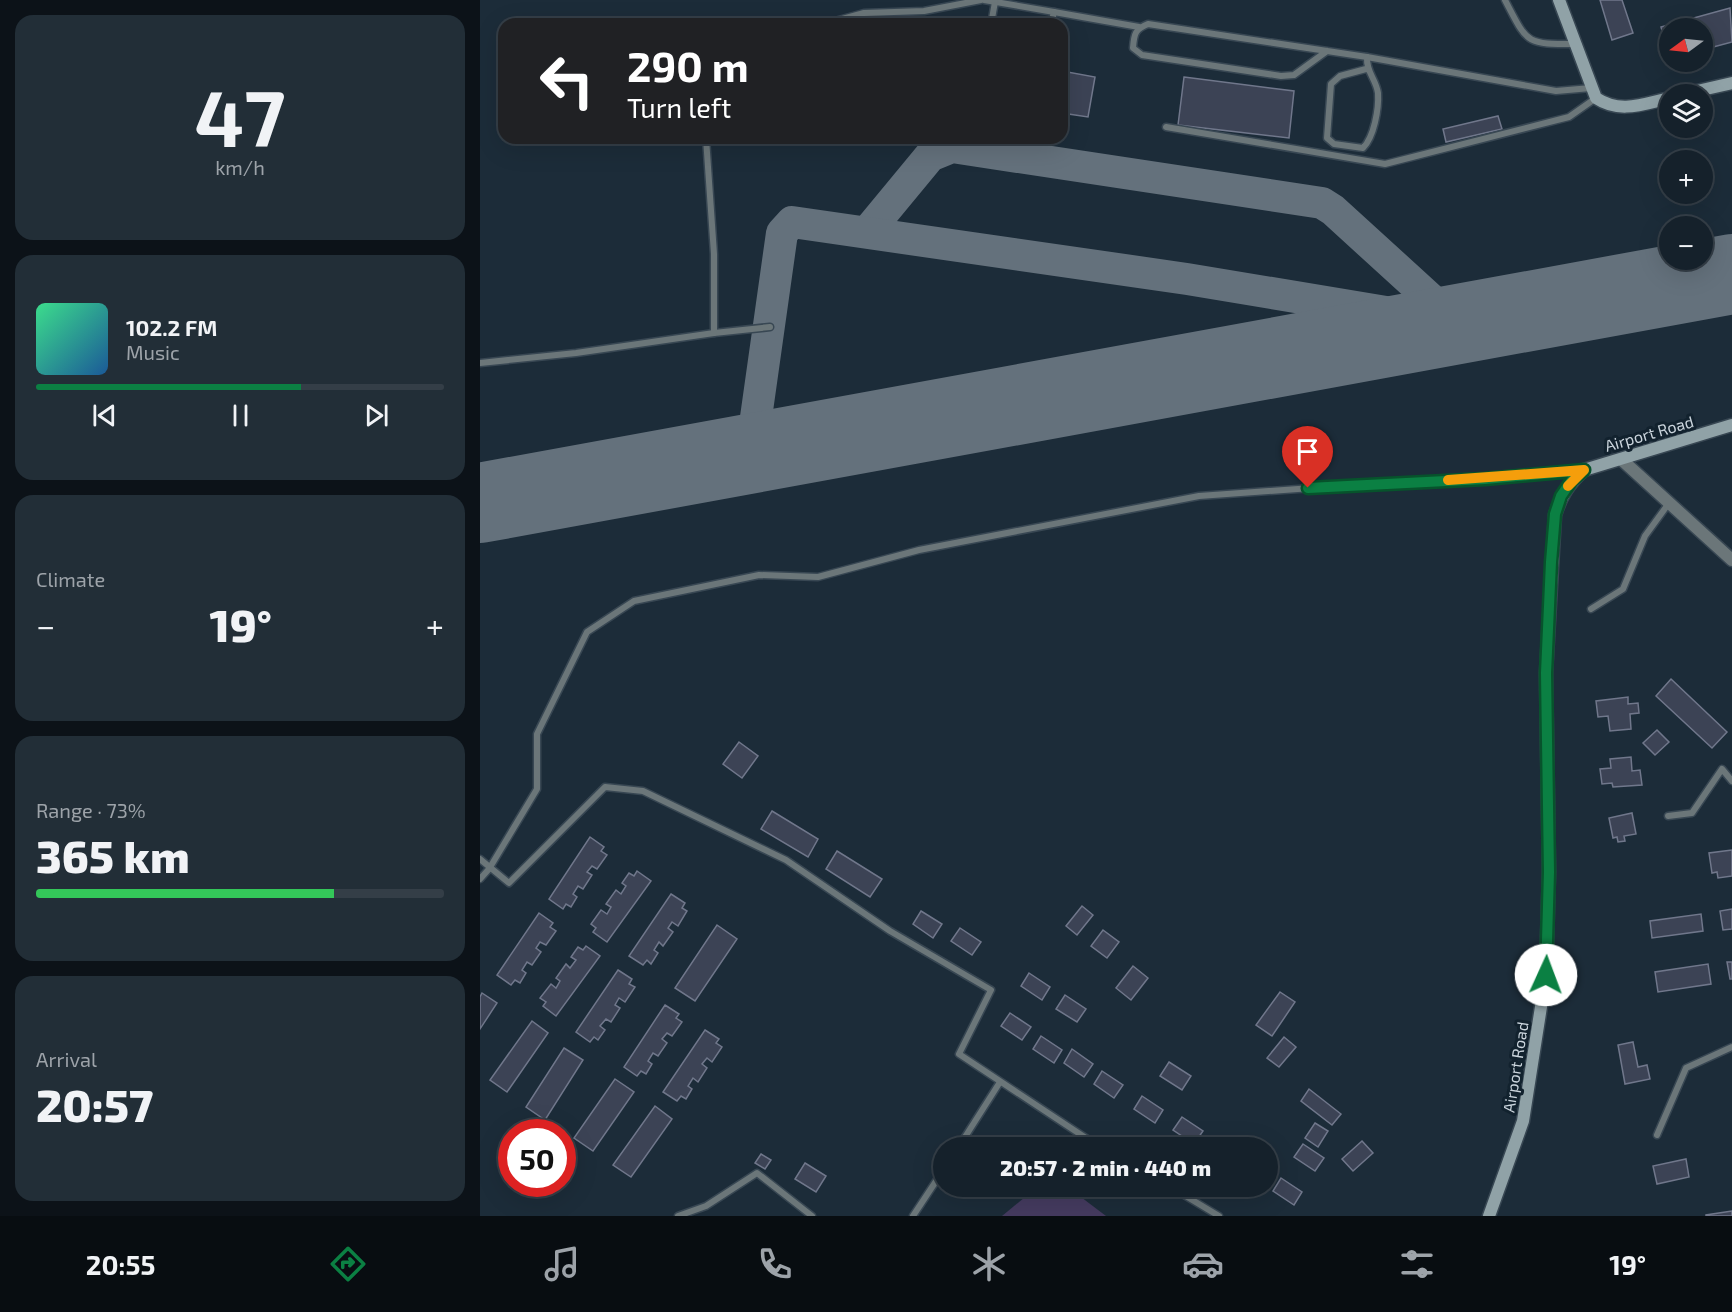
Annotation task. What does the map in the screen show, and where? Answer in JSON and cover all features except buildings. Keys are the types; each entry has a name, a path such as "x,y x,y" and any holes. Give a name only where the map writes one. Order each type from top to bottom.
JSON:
{"main road":[{"path":"1559,0 1594,93 1609,106 1628,108 1659,101"},
{"path":"1713,87 1732,83"},
{"name":"Airport Road","path":"1489,1216 1523,1121 1546,975 1549,872 1546,673 1555,514 1561,496 1572,480 1584,470 1732,425"}],"street":[{"path":"1622,460 1732,560"}],"lane":[{"path":"846,18 864,13 924,11 982,0 1139,27 1148,24 1367,57 1556,91 1594,93"},
{"path":"1505,0 1524,35 1534,43 1575,44"},
{"path":"992,18 995,2"},
{"path":"1052,18 1054,12"},
{"path":"1139,27 1134,34 1133,48 1142,55 1281,76 1294,75 1327,51"},
{"path":"1366,69 1340,76 1331,84 1326,138 1334,144 1363,148 1371,140 1378,94 1366,69 1367,57"},
{"path":"1166,127 1386,164 1569,117 1594,93"},
{"path":"706,144 714,254 714,333"},
{"path":"480,363 576,353 770,327"},
{"path":"480,879 489,869 537,789 537,734 587,633 634,602 759,575 818,577 919,550 1199,496 1396,482 1485,479 1584,470"},
{"path":"1592,609 1623,589 1645,536 1670,503"},
{"path":"1668,816 1692,813 1722,770 1732,781"},
{"path":"480,859 509,884 604,787 643,791 786,860 890,931 991,990 958,1054 1084,1137"},
{"path":"1657,1135 1686,1068 1732,1047"},
{"path":"965,1137 1000,1082"},
{"path":"678,1216 706,1206 757,1173 812,1216"},
{"path":"913,1216 933,1186"},
{"path":"1187,1197 1219,1216"}],"shaded area":[{"path":"1025,1197 1081,1197 1106,1216 1002,1216"}],"taxiway":[{"path":"868,231 930,156 952,147 1322,203 1333,210 1458,324"},
{"path":"751,453 782,233 792,222 1187,279 1458,324"}],"runway":[{"path":"480,503 1732,274"}],"slow traffic":[{"path":"1448,480 1584,470 1568,486"}],"route":[{"path":"1308,488 1485,479 1584,470 1572,480 1561,496 1555,514 1551,562 1546,673 1549,872 1546,975"}]}
